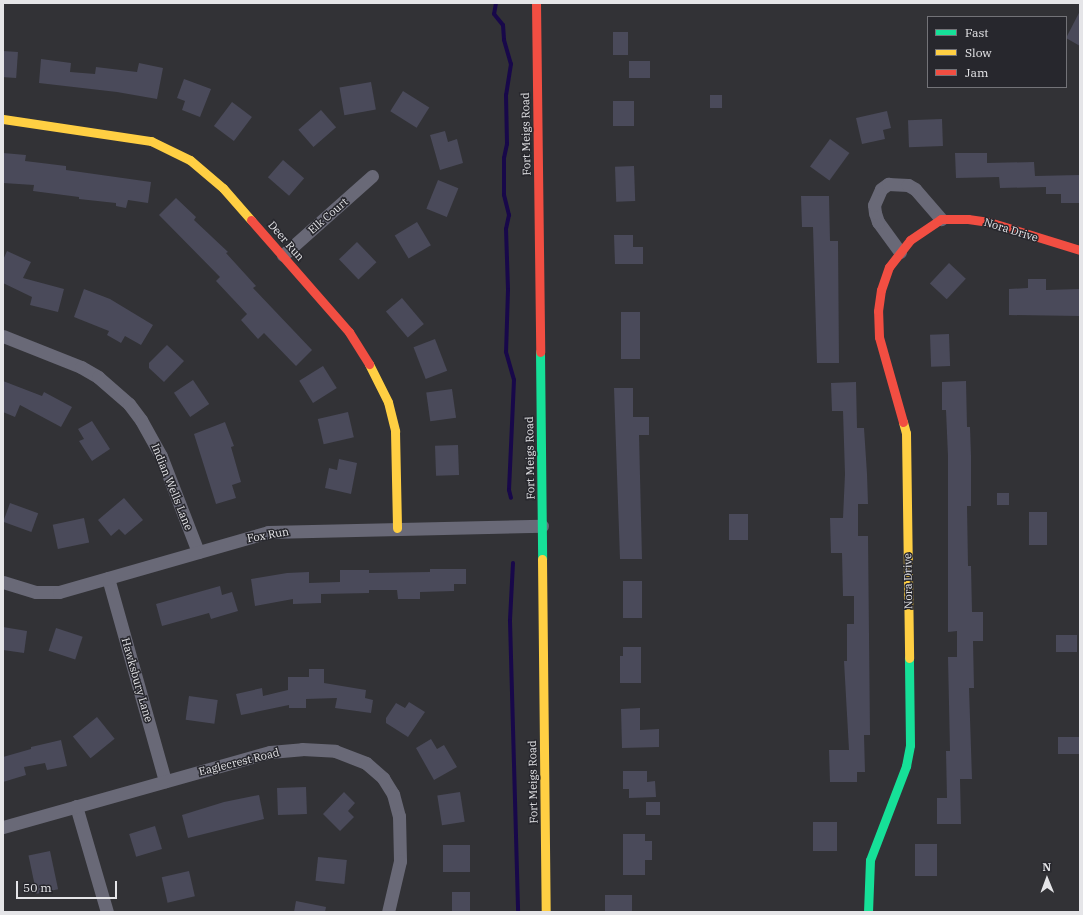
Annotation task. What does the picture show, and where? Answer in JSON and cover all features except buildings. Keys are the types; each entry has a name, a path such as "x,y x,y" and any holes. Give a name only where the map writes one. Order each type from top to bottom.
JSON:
{"street":[{"name":"Fort Meigs Road","path":"536,3 546,912"},
{"name":"Deer Run","path":"3,119 151,141 172,149 208,172 283,255 349,332 376,374 388,402 395,431 397,528"},
{"name":"Elk Court","path":"283,255 372,176"},
{"path":"900,252 878,222 875,213 874,205 881,189 888,184 908,185 915,189 941,220"},
{"name":"Nora Drive","path":"868,912 870,860 906,766 910,745 906,433 880,337 878,311 881,290 889,267 900,252 926,228 941,220 968,219 989,222 1080,250"},
{"name":"Indian Wells Lane","path":"3,336 81,367 104,381 128,404 141,420 161,456 198,552"},
{"name":"Fox Run","path":"3,582 36,592 47,593 108,578 268,532 542,526"},
{"name":"Hawksbury Lane","path":"108,578 165,781"},
{"name":"Eaglecrest Road","path":"3,827 270,752 302,749 335,751 366,763 383,778 393,794 399,816 400,861 388,912"},
{"path":"76,806 107,912"}],"waterway":[{"path":"496,3 494,14 503,25 504,40 511,64 506,95 507,144 504,158 504,195 509,215 506,229 508,290 506,352 514,380 509,490 511,498"},
{"path":"513,563 510,621 518,912"}],"traffic: fast":[{"path":"540,352 542,559"},
{"path":"868,912 870,860 906,766 910,745 909,658"}],"traffic: slow":[{"path":"3,119 151,141 190,160 223,188 251,220"},
{"path":"369,364 388,402 395,431 397,528"},
{"path":"903,422 906,433 909,658"},
{"path":"542,559 546,912"}],"traffic: jam":[{"path":"536,3 540,352"},
{"path":"903,422 879,337 878,311 881,290 889,267 910,240 941,219 968,219 989,222 1080,250"},
{"path":"251,220 349,332 369,364"}]}
